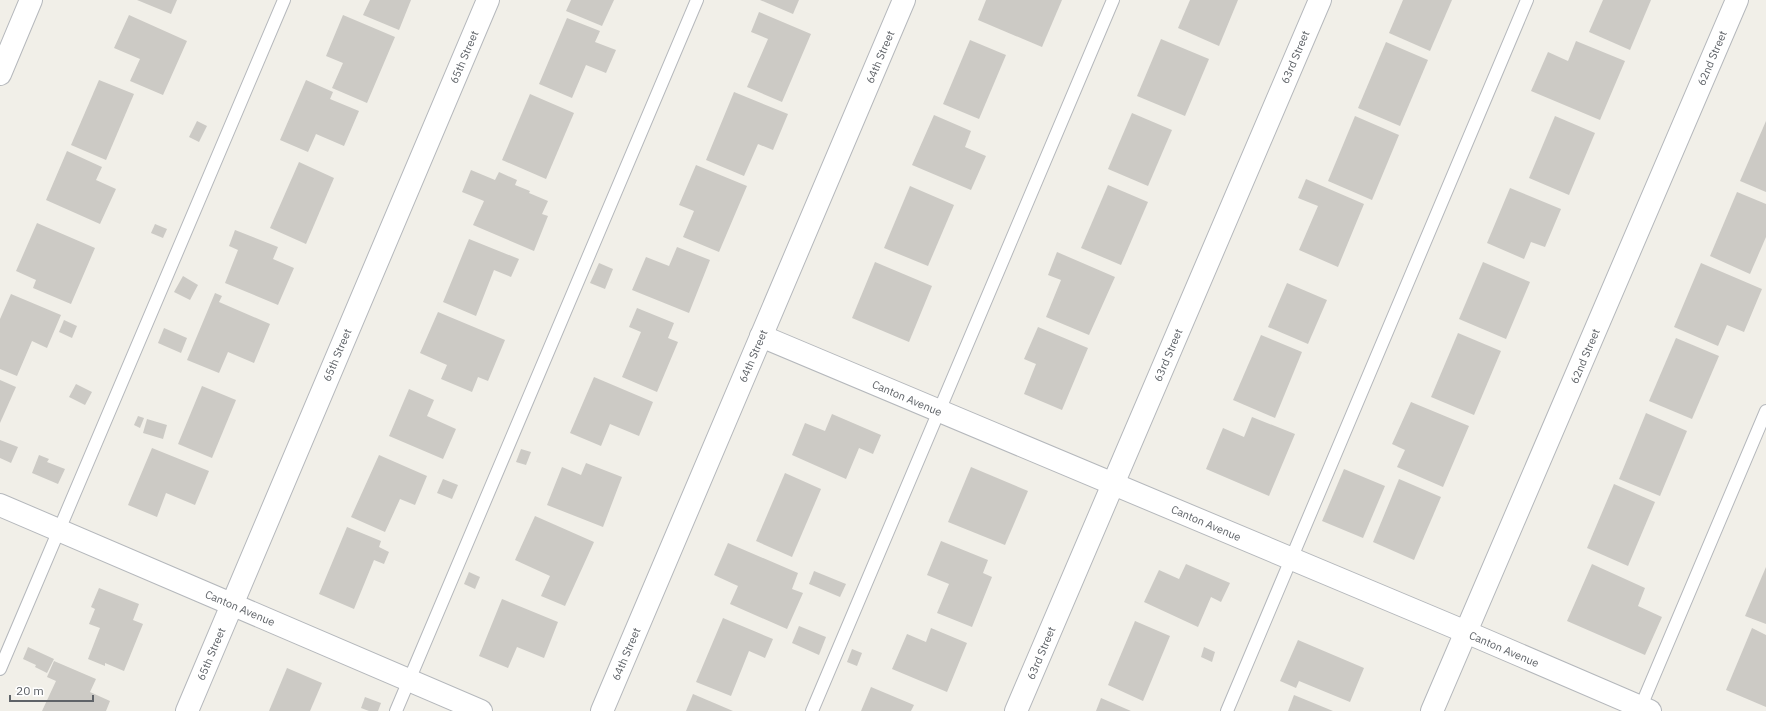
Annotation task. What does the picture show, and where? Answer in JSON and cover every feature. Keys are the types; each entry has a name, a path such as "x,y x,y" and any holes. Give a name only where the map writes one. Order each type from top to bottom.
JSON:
{"street":[{"path":"0,74 31,0"},
{"name":"65th Street","path":"187,711 488,0"},
{"name":"64th Street","path":"602,711 904,0"},
{"name":"63rd Street","path":"1016,711 1320,0"},
{"name":"62nd Street","path":"1432,711 1737,0"},
{"name":"Canton Avenue","path":"761,336 1466,632 1643,710"},
{"name":"Canton Avenue","path":"0,505 481,711"}],"lane":[{"path":"0,669 284,0"},
{"path":"396,711 697,0"},
{"path":"812,711 1113,0"},
{"path":"1227,711 1527,0"},
{"path":"1643,710 1766,411"}],"building":[{"path":"137,0 177,0 171,14"},
{"path":"370,0 411,0 399,30 363,15"},
{"path":"571,0 614,0 602,26 566,11"},
{"path":"760,0 799,0 793,14"},
{"path":"986,0 1062,0 1042,47 978,20"},
{"path":"1190,0 1238,0 1219,46 1178,28"},
{"path":"1403,0 1452,0 1430,51 1389,33"},
{"path":"1603,0 1651,0 1630,50 1589,32"},
{"path":"759,12 811,34 782,102 747,87 768,39 751,32"},
{"path":"129,15 187,41 163,95 130,81 140,59 114,48"},
{"path":"343,15 395,37 367,103 332,88 343,63 326,56"},
{"path":"567,18 600,31 595,42 616,50 606,73 586,65 572,98 539,84"},
{"path":"1161,39 1209,59 1185,116 1137,96"},
{"path":"970,40 1006,55 979,119 943,104"},
{"path":"1576,41 1625,61 1600,120 1531,91 1548,52 1568,61"},
{"path":"1386,42 1428,60 1400,126 1358,108"},
{"path":"99,80 134,94 106,160 71,145"},
{"path":"306,80 333,92 330,99 359,111 344,146 316,134 308,152 280,140"},
{"path":"734,92 788,114 773,150 758,144 744,176 706,160"},
{"path":"530,94 574,113 546,179 502,160"},
{"path":"1132,113 1172,130 1148,186 1108,169"},
{"path":"934,115 971,131 965,147 986,156 971,190 912,165"},
{"path":"1355,116 1399,135 1372,200 1328,181"},
{"path":"1555,116 1595,133 1569,195 1529,178"},
{"path":"197,121 207,126 199,142 189,137"},
{"path":"1766,121 1766,192 1740,181"},
{"path":"67,151 102,167 96,180 116,189 100,224 46,200"},
{"path":"299,162 334,178 306,244 270,228"},
{"path":"696,165 747,186 719,252 683,237 694,211 679,205"},
{"path":"471,170 495,180 499,172 517,180 515,185 548,201 542,214 548,216 534,251 473,225 484,201 462,192"},
{"path":"1306,179 1364,204 1338,267 1299,250 1318,206 1298,198"},
{"path":"1108,185 1148,202 1121,265 1081,248"},
{"path":"910,186 954,205 928,266 884,248"},
{"path":"1510,188 1561,209 1545,247 1531,242 1524,259 1487,243"},
{"path":"1737,192 1766,204 1766,237 1750,274 1710,256"},
{"path":"37,223 95,248 71,304 33,288 36,280 16,271"},
{"path":"155,224 167,229 163,238 151,233"},
{"path":"235,230 278,247 273,259 294,268 278,305 225,283 238,250 229,246"},
{"path":"469,239 519,259 511,277 494,270 476,316 443,302"},
{"path":"677,247 710,260 689,313 632,290 646,257 669,266"},
{"path":"1057,252 1115,277 1089,335 1046,317 1061,280 1048,275"},
{"path":"875,262 932,286 909,342 852,318"},
{"path":"1483,262 1530,282 1506,339 1459,319"},
{"path":"599,263 613,269 605,289 590,283"},
{"path":"1701,263 1762,289 1744,332 1727,325 1718,346 1674,327"},
{"path":"183,276 198,285 190,300 174,292"},
{"path":"1287,283 1327,300 1308,344 1268,327"},
{"path":"215,293 222,296 219,302 270,324 254,363 228,352 219,373 187,360"},
{"path":"11,294 61,315 47,348 32,341 17,376 0,369 0,319"},
{"path":"637,308 674,323 668,338 678,342 657,392 622,377 641,332 629,327"},
{"path":"438,312 505,340 488,381 478,377 472,392 441,379 447,365 420,353"},
{"path":"64,320 77,326 72,338 59,332"},
{"path":"1038,327 1088,348 1062,410 1024,394 1036,364 1024,359"},
{"path":"164,328 187,338 181,353 158,343"},
{"path":"1458,333 1501,351 1474,415 1431,397"},
{"path":"1261,335 1302,352 1275,418 1233,400"},
{"path":"1676,338 1719,356 1692,419 1649,401"},
{"path":"594,377 653,402 639,436 610,424 601,446 570,433"},
{"path":"0,380 16,387 0,423"},
{"path":"76,384 92,392 85,405 69,397"},
{"path":"202,386 236,400 212,458 178,444"},
{"path":"409,389 434,400 427,416 456,429 443,459 389,436"},
{"path":"1411,402 1469,426 1443,487 1397,467 1405,450 1392,444"},
{"path":"1646,413 1687,431 1660,496 1619,479"},
{"path":"832,414 881,435 873,454 859,448 846,479 792,455 805,423 825,431"},
{"path":"138,416 144,418 140,428 134,425"},
{"path":"1252,417 1295,434 1269,496 1206,469 1223,428 1244,437"},
{"path":"147,419 167,425 163,439 143,433"},
{"path":"0,440 18,447 11,463 0,458"},
{"path":"152,448 209,471 195,505 166,493 157,517 128,505"},
{"path":"521,449 531,452 526,465 516,462"},
{"path":"39,455 49,459 47,462 65,469 58,484 32,473"},
{"path":"379,455 427,476 415,505 400,499 385,532 351,517"},
{"path":"586,463 622,477 603,527 547,505 562,467 581,475"},
{"path":"971,467 1028,491 1005,545 948,522"},
{"path":"1344,469 1385,486 1363,538 1322,521"},
{"path":"785,473 821,489 792,557 756,541"},
{"path":"443,479 458,485 452,499 437,493"},
{"path":"1399,479 1441,497 1414,560 1373,542"},
{"path":"1614,484 1655,502 1628,566 1587,548"},
{"path":"535,516 594,542 565,606 541,596 550,576 515,560"},
{"path":"347,527 381,541 379,547 389,552 384,564 374,560 354,609 319,594"},
{"path":"941,541 988,560 983,573 992,577 972,627 937,613 949,584 927,575"},
{"path":"728,543 798,573 792,589 803,593 787,629 730,604 738,586 714,575"},
{"path":"1186,564 1230,583 1221,602 1211,597 1198,627 1144,602 1159,570 1179,579"},
{"path":"1592,564 1645,588 1638,606 1662,617 1645,655 1567,621"},
{"path":"1766,567 1766,624 1745,616"},
{"path":"814,571 846,584 840,597 809,584"},
{"path":"469,572 480,577 475,589 464,584"},
{"path":"99,588 139,604 133,620 143,624 124,671 105,663 105,666 88,659 100,628 89,624 95,609 91,607"},
{"path":"502,599 558,622 544,658 517,647 508,668 479,656"},
{"path":"723,618 773,639 765,658 749,651 731,696 696,682"},
{"path":"1135,621 1170,636 1143,701 1108,685"},
{"path":"799,626 826,637 819,655 792,643"},
{"path":"931,628 967,643 947,692 892,669 907,634 926,642"},
{"path":"1752,628 1766,635 1766,707 1726,690"},
{"path":"1298,640 1364,668 1350,702 1299,681 1296,688 1280,681"},
{"path":"28,647 54,659 47,673 35,667 36,665 23,659"},
{"path":"1204,647 1215,652 1212,662 1201,657"},
{"path":"852,649 862,653 857,666 847,662"},
{"path":"54,661 96,679 90,692 110,701 106,711 42,711 56,681 47,677"},
{"path":"287,668 322,683 310,711 269,711"},
{"path":"871,687 914,705 911,711 861,711"},
{"path":"693,694 733,711 686,711"},
{"path":"1294,695 1333,711 1288,711"},
{"path":"365,697 381,703 378,711 369,711 361,708"},
{"path":"1101,698 1131,711 1096,711"}]}
